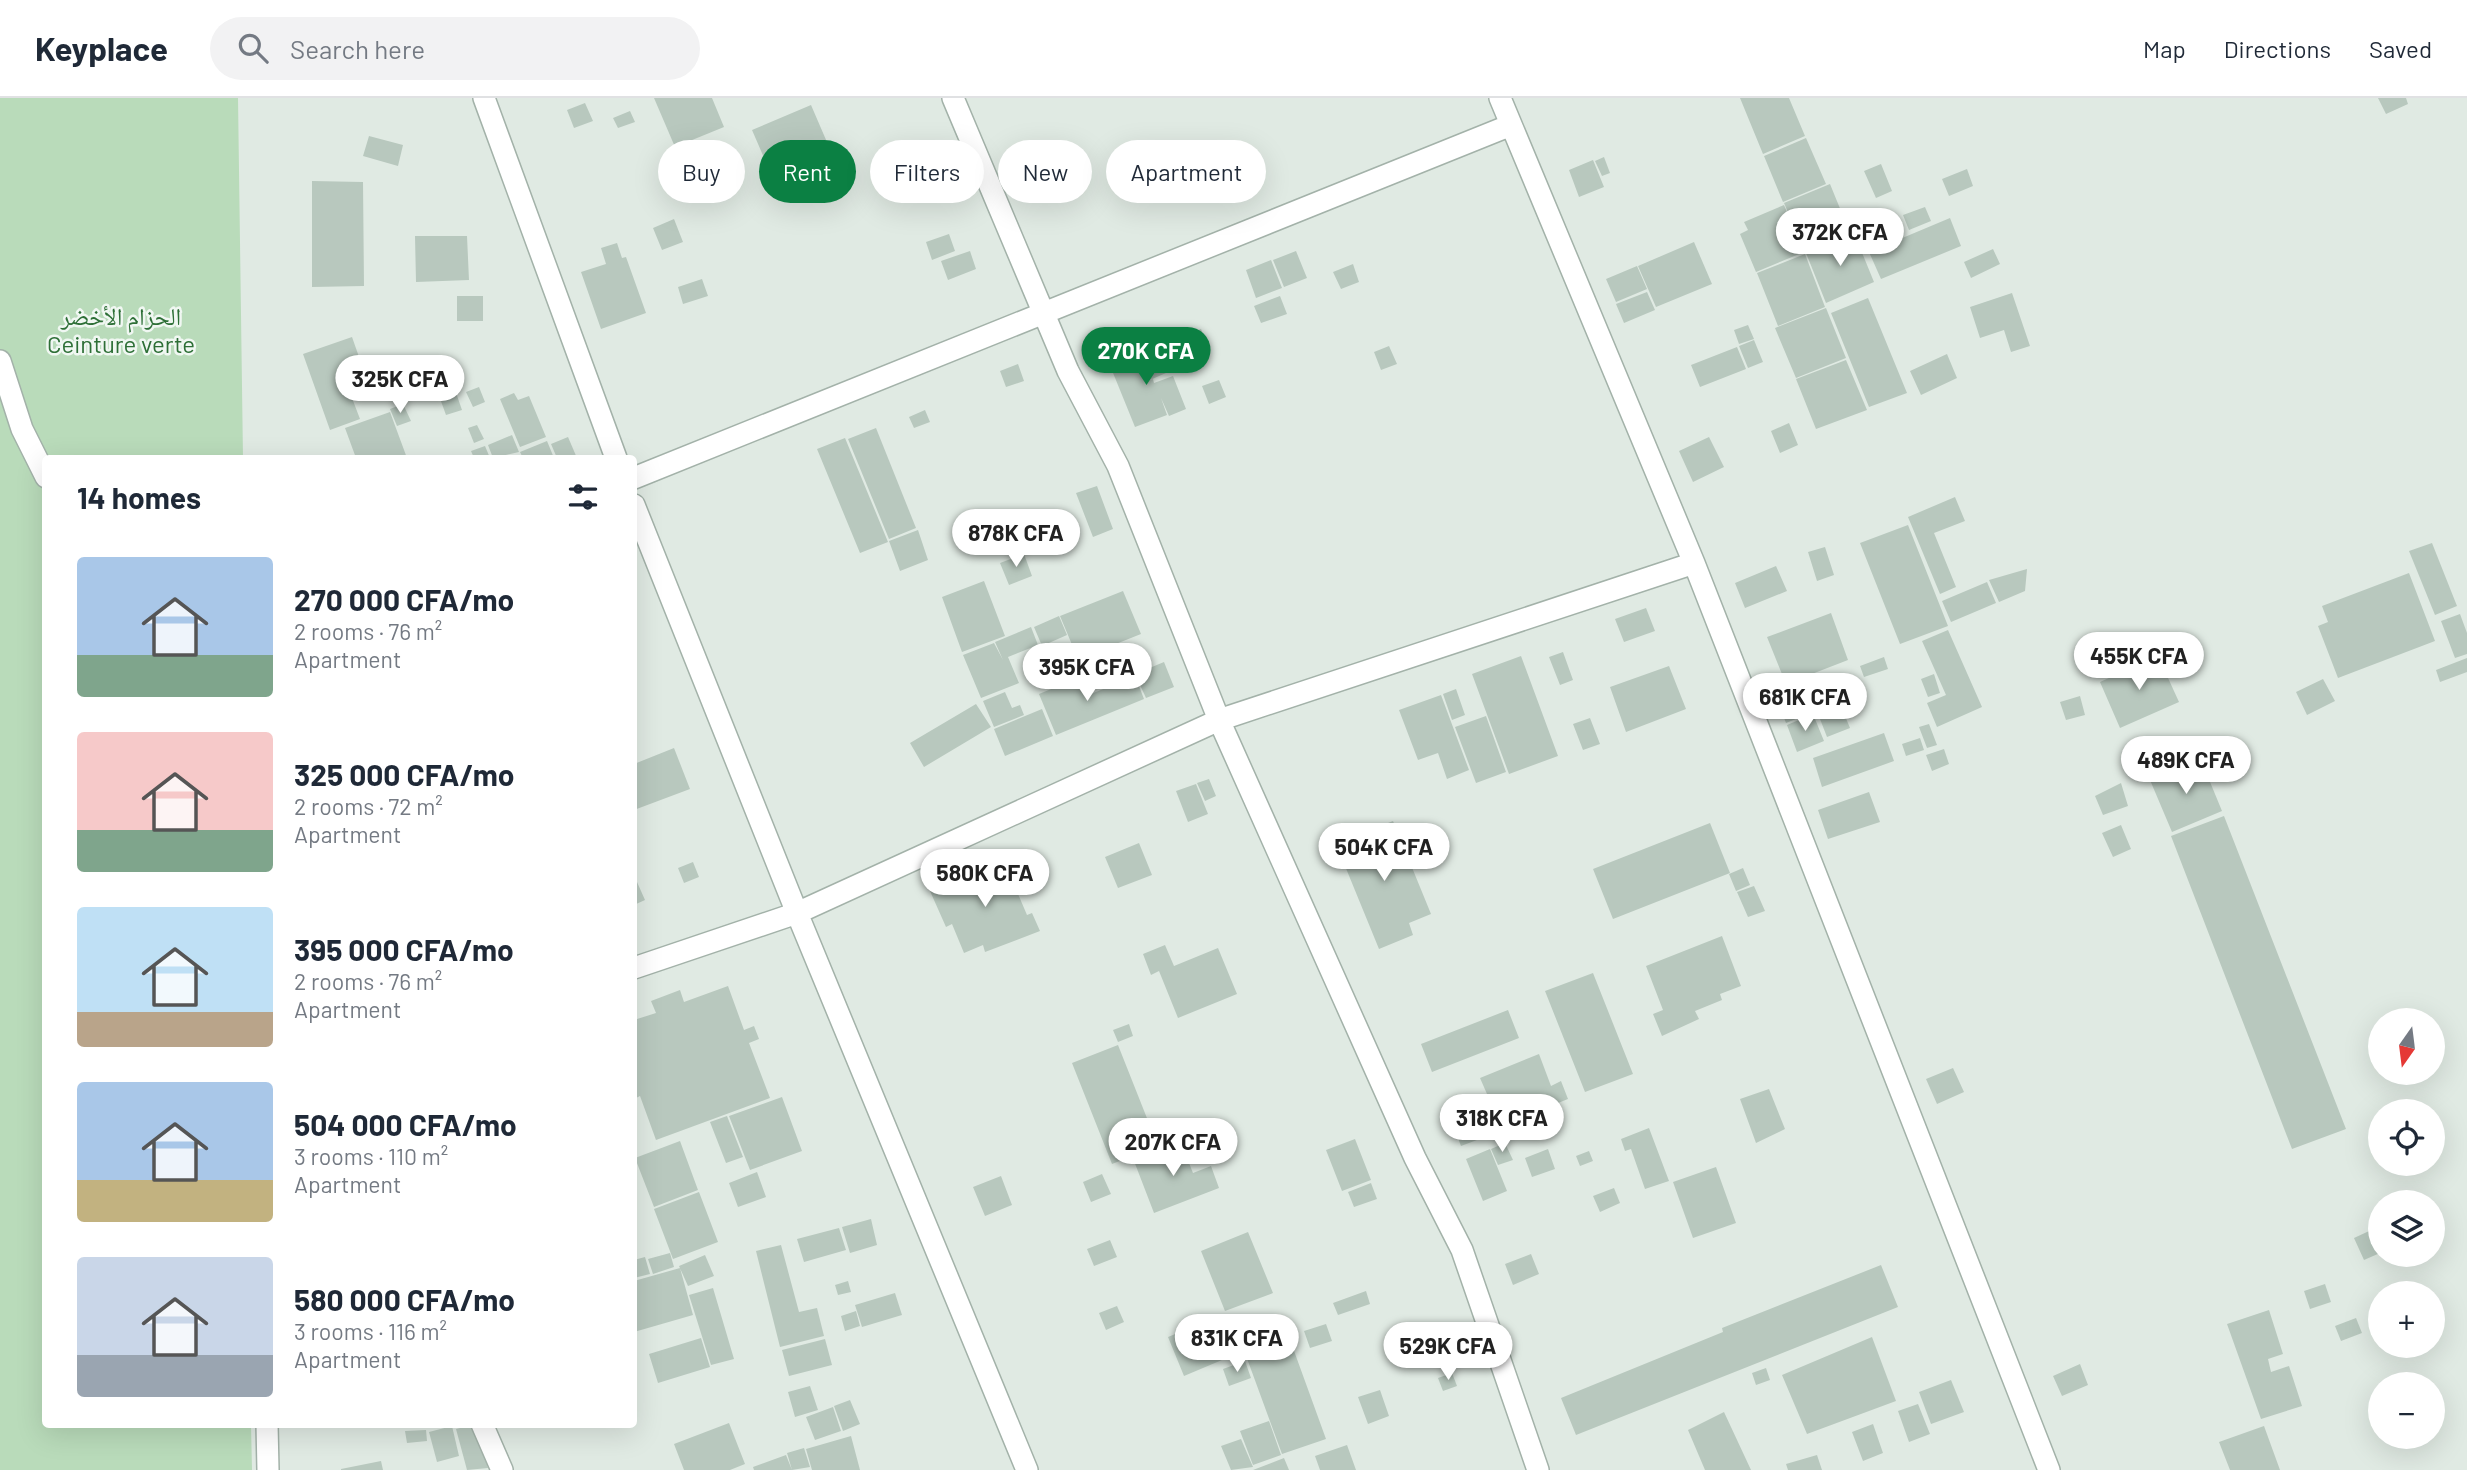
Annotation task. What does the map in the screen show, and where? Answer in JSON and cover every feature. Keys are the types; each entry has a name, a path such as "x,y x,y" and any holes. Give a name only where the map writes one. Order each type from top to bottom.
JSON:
{"street":[{"path":"484,98 615,455"},
{"path":"953,98 1046,312 1068,371 1118,466 1219,720 1415,1158 1462,1250 1538,1470"},
{"path":"1500,98 1694,563 2049,1470"},
{"path":"637,477 1511,125"},
{"path":"0,361 22,429 42,469"},
{"path":"637,513 797,913 1027,1470"},
{"path":"637,967 797,913 1219,720 1694,563"},
{"path":"267,1428 268,1470"},
{"path":"484,1428 502,1470"}],"green space":[{"name":"الحزام الأخضر Ceinture verte","path":"0,98 238,98 243,455 42,455 42,1428 251,1428 252,1470 0,1470"}],"building":[{"path":"654,98 712,98 724,127 692,140 672,140"},
{"path":"1740,98 1789,98 1805,136 1763,154"},
{"path":"2378,98 2406,98 2408,104 2386,114"},
{"path":"585,103 593,121 574,128 567,110"},
{"path":"811,105 826,140 759,140 759,146 752,130"},
{"path":"630,111 635,122 618,128 613,118"},
{"path":"369,136 403,145 398,166 363,156"},
{"path":"1806,138 1826,184 1783,202 1764,156"},
{"path":"1604,157 1610,173 1602,176 1595,161"},
{"path":"1593,160 1604,187 1579,197 1569,170"},
{"path":"1881,164 1892,191 1876,198 1864,171"},
{"path":"1967,169 1973,186 1949,196 1942,179"},
{"path":"312,181 363,182 364,286 312,287"},
{"path":"1830,184 1850,233 1805,252 1784,203"},
{"path":"1784,205 1804,252 1756,272 1740,234 1748,230 1744,222"},
{"path":"1925,207 1931,221 1909,230 1903,215"},
{"path":"1950,218 1961,246 1881,279 1869,252"},
{"path":"674,219 683,242 662,250 653,228"},
{"path":"1854,233 1874,282 1826,303 1806,253"},
{"path":"949,234 955,251 932,260 926,242"},
{"path":"415,236 467,236 469,280 416,282"},
{"path":"1694,242 1712,284 1656,307 1638,266"},
{"path":"617,243 622,258 626,257 646,313 601,329 581,272 606,264 601,248"},
{"path":"1993,249 2000,264 1971,278 1964,262"},
{"path":"970,251 976,269 948,280 941,261"},
{"path":"1296,251 1307,278 1284,287 1273,260"},
{"path":"1805,254 1825,307 1778,326 1757,273"},
{"path":"1271,260 1282,288 1256,298 1246,270"},
{"path":"1353,264 1359,282 1341,289 1333,272"},
{"path":"1637,266 1647,289 1616,302 1606,279"},
{"path":"702,279 708,296 683,304 678,287"},
{"path":"1647,292 1655,310 1624,323 1616,304"},
{"path":"2012,293 2030,346 2011,352 2004,330 1980,338 1970,307"},
{"path":"457,296 483,296 483,321 457,321"},
{"path":"1280,296 1287,314 1261,323 1254,306"},
{"path":"1868,298 1907,393 1869,407 1831,313"},
{"path":"1826,308 1846,358 1796,378 1775,328"},
{"path":"1748,325 1754,339 1739,344 1734,330"},
{"path":"1201,329 1206,342 1194,347 1189,334"},
{"path":"352,337 371,391 352,398 360,419 330,430 303,354"},
{"path":"1754,340 1763,362 1748,368 1739,346"},
{"path":"1155,345 1166,373 1143,383 1153,379 1154,383 1173,376 1186,409 1169,416 1161,398 1167,415 1135,427 1109,363"},
{"path":"1389,346 1397,364 1381,370 1374,352"},
{"path":"1737,347 1746,369 1700,387 1691,365"},
{"path":"1947,354 1957,378 1921,395 1910,371"},
{"path":"1846,360 1867,410 1816,429 1796,379"},
{"path":"1018,364 1024,381 1006,387 1000,371"},
{"path":"1219,380 1226,397 1209,404 1202,386"},
{"path":"454,387 462,410 446,415 438,393"},
{"path":"479,387 485,402 473,407 466,392"},
{"path":"514,393 518,400 529,396 546,437 520,447 500,399"},
{"path":"403,404 411,421 397,426 390,409"},
{"path":"925,410 930,422 914,428 909,417"},
{"path":"390,412 406,455 355,455 345,428"},
{"path":"1789,423 1798,445 1780,453 1771,431"},
{"path":"477,425 484,439 474,443 468,428"},
{"path":"876,428 916,528 889,539 848,439"},
{"path":"512,435 519,452 492,455 488,445"},
{"path":"568,437 576,455 556,455 551,444"},
{"path":"1709,437 1724,467 1693,482 1679,451"},
{"path":"845,438 888,542 860,553 817,449"},
{"path":"547,441 553,455 522,455 520,452"},
{"path":"485,446 489,455 473,455 471,451"},
{"path":"1097,486 1113,529 1093,537 1076,493"},
{"path":"1955,497 1965,521 1934,533 1956,587 1940,594 1908,517"},
{"path":"1908,525 1948,626 1900,644 1860,543"},
{"path":"918,530 928,560 900,571 889,541"},
{"path":"2432,543 2457,606 2435,615 2409,551"},
{"path":"1825,547 1834,575 1817,581 1808,552"},
{"path":"1024,554 1032,576 1009,585 1000,563"},
{"path":"1776,566 1787,591 1745,608 1735,583"},
{"path":"2027,569 2025,591 1999,602 1989,580"},
{"path":"2409,573 2435,641 2338,678 2318,626 2328,622 2322,606"},
{"path":"984,581 1005,636 962,652 942,597"},
{"path":"1987,582 1996,603 1951,622 1942,601"},
{"path":"1123,591 1141,634 1078,659 1060,616"},
{"path":"1646,608 1655,631 1624,642 1615,619"},
{"path":"1831,613 1848,660 1786,684 1767,637"},
{"path":"2460,614 2467,633 2467,654 2455,658 2441,621"},
{"path":"1059,616 1067,635 1042,646 1034,627"},
{"path":"1031,627 1038,645 1008,657 1019,683 981,698 963,655 994,643 1003,660 995,642"},
{"path":"1948,630 1982,707 1937,727 1927,703 1946,695 1922,641"},
{"path":"1563,652 1573,680 1560,685 1549,657"},
{"path":"1521,656 1558,756 1509,774 1472,674"},
{"path":"2158,656 2179,702 2120,728 2100,682"},
{"path":"1884,657 1888,669 1864,677 1860,666"},
{"path":"2467,658 2467,672 2440,682 2436,670"},
{"path":"1164,662 1174,687 1146,698 1135,674"},
{"path":"1091,663 1096,677 1083,681 1078,667"},
{"path":"1669,666 1686,709 1626,732 1610,687"},
{"path":"1934,674 1940,693 1928,697 1921,679"},
{"path":"1135,676 1144,699 1056,735 1039,694 1078,678 1085,694 1090,691 1091,694"},
{"path":"2323,679 2335,701 2307,715 2296,692"},
{"path":"1812,683 1823,708 1786,723 1776,697"},
{"path":"1456,689 1465,715 1452,720 1443,694"},
{"path":"1005,692 1012,708 1020,705 1024,715 994,727 983,701"},
{"path":"1441,695 1469,770 1447,779 1438,753 1418,760 1399,710"},
{"path":"2080,696 2085,715 2066,720 2060,702"},
{"path":"976,704 991,727 924,767 910,743"},
{"path":"1042,709 1053,736 1005,756 994,729"},
{"path":"1843,711 1850,728 1827,737 1820,719"},
{"path":"1813,714 1824,741 1797,752 1787,725"},
{"path":"1486,716 1506,772 1476,783 1455,727"},
{"path":"1590,718 1600,744 1583,750 1573,724"},
{"path":"1929,724 1937,745 1927,748 1919,727"},
{"path":"1884,733 1894,761 1822,787 1813,758"},
{"path":"1920,738 1924,750 1906,756 1902,744"},
{"path":"674,748 690,789 637,809 637,763"},
{"path":"1944,749 1949,764 1932,771 1926,755"},
{"path":"2201,760 2222,811 2172,832 2150,780"},
{"path":"1209,779 1216,796 1205,801 1197,783"},
{"path":"2121,783 2128,806 2103,815 2095,796"},
{"path":"1196,784 1208,814 1188,822 1176,791"},
{"path":"1869,792 1880,822 1828,839 1818,810"},
{"path":"2224,816 2346,1129 2292,1149 2171,836"},
{"path":"1393,821 1431,914 1409,923 1413,935 1379,949 1336,844"},
{"path":"1710,823 1730,873 1613,919 1593,869"},
{"path":"2121,825 2131,849 2113,857 2102,833"},
{"path":"1139,843 1152,875 1118,888 1105,857"},
{"path":"1004,861 1027,915 1032,913 1040,931 985,952 983,945 964,953 952,924 946,927 930,891"},
{"path":"693,862 699,877 684,883 678,868"},
{"path":"1743,868 1750,885 1736,891 1729,874"},
{"path":"637,882 645,900 637,904"},
{"path":"1754,886 1765,911 1748,917 1737,892"},
{"path":"1722,936 1741,986 1720,994 1722,1000 1695,1011 1699,1019 1662,1036 1653,1014 1663,1010 1646,966"},
{"path":"1165,945 1174,966 1218,948 1237,994 1178,1018 1159,971 1151,975 1143,954"},
{"path":"1593,973 1633,1074 1585,1092 1545,991"},
{"path":"728,986 744,1030 754,1026 759,1039 749,1043 770,1098 656,1140 640,1096 637,1098 637,1019 656,1013 651,1001 680,990 684,1002"},
{"path":"1508,1010 1519,1038 1432,1072 1421,1044"},
{"path":"1129,1024 1133,1036 1118,1042 1113,1030"},
{"path":"1118,1045 1158,1146 1112,1164 1072,1063"},
{"path":"1539,1054 1551,1086 1561,1081 1568,1099 1501,1126 1480,1078"},
{"path":"1953,1068 1964,1092 1937,1104 1926,1079"},
{"path":"1769,1089 1785,1129 1756,1143 1740,1099"},
{"path":"782,1097 802,1151 750,1170 729,1116"},
{"path":"727,1116 743,1157 726,1163 710,1122"},
{"path":"1471,1126 1477,1140 1461,1146 1456,1133"},
{"path":"1649,1128 1669,1181 1645,1189 1631,1149 1625,1151 1621,1139"},
{"path":"1355,1139 1371,1180 1342,1191 1326,1150"},
{"path":"680,1141 698,1190 654,1207 637,1157"},
{"path":"1181,1143 1193,1173 1211,1166 1219,1188 1154,1213 1134,1161"},
{"path":"1505,1143 1513,1160 1498,1165 1491,1149"},
{"path":"1490,1149 1507,1191 1483,1201 1466,1159"},
{"path":"1548,1149 1555,1169 1532,1177 1525,1158"},
{"path":"1589,1151 1593,1161 1580,1166 1576,1156"},
{"path":"1716,1167 1736,1223 1693,1238 1673,1182"},
{"path":"757,1172 766,1197 738,1207 729,1183"},
{"path":"1102,1174 1111,1194 1091,1202 1083,1182"},
{"path":"1001,1176 1012,1205 985,1216 973,1187"},
{"path":"1371,1183 1377,1199 1354,1207 1348,1192"},
{"path":"1614,1188 1620,1203 1600,1212 1593,1196"},
{"path":"699,1192 718,1242 673,1259 654,1209"},
{"path":"871,1219 877,1245 850,1253 842,1227"},
{"path":"839,1228 846,1250 804,1262 797,1239"},
{"path":"1248,1232 1273,1293 1225,1311 1201,1251"},
{"path":"2368,1232 2368,1258 2364,1260 2354,1238"},
{"path":"1110,1240 1117,1257 1094,1266 1087,1249"},
{"path":"781,1245 799,1312 817,1308 824,1336 780,1347 756,1251"},
{"path":"670,1253 674,1267 653,1274 648,1259"},
{"path":"1531,1254 1539,1274 1513,1285 1505,1264"},
{"path":"705,1255 714,1276 688,1286 679,1266"},
{"path":"645,1257 650,1274 637,1277 637,1259"},
{"path":"1881,1265 1898,1307 1576,1435 1561,1398 1723,1332 1722,1328"},
{"path":"680,1268 693,1315 637,1331 637,1280"},
{"path":"848,1281 851,1292 838,1295 835,1285"},
{"path":"2325,1284 2331,1302 2310,1309 2304,1291"},
{"path":"713,1288 734,1359 711,1365 689,1295"},
{"path":"1366,1291 1370,1304 1338,1315 1333,1303"},
{"path":"895,1293 902,1315 862,1327 855,1305"},
{"path":"1117,1306 1124,1322 1106,1330 1099,1313"},
{"path":"2269,1310 2283,1354 2268,1359 2271,1372 2289,1366 2302,1406 2261,1419 2227,1324"},
{"path":"856,1311 860,1326 845,1331 841,1316"},
{"path":"1224,1314 1241,1352 1184,1376 1168,1337"},
{"path":"2356,1318 2362,1333 2341,1341 2335,1326"},
{"path":"1326,1324 1332,1341 1310,1348 1304,1331"},
{"path":"1252,1330 1258,1347 1242,1353 1236,1336"},
{"path":"1289,1337 1326,1439 1282,1454 1245,1353"},
{"path":"1872,1337 1896,1401 1807,1434 1782,1375"},
{"path":"701,1338 710,1367 658,1383 649,1354"},
{"path":"825,1339 832,1365 789,1376 782,1350"},
{"path":"1245,1361 1251,1378 1229,1386 1223,1369"},
{"path":"2080,1364 2088,1385 2062,1396 2053,1376"},
{"path":"1766,1368 1770,1380 1756,1385 1752,1373"},
{"path":"1452,1373 1457,1386 1443,1391 1438,1378"},
{"path":"1951,1380 1964,1412 1931,1424 1919,1392"},
{"path":"810,1386 818,1410 795,1417 788,1392"},
{"path":"1380,1390 1389,1416 1368,1424 1358,1397"},
{"path":"850,1400 860,1424 843,1431 834,1406"},
{"path":"1918,1404 1930,1434 1909,1442 1898,1411"},
{"path":"833,1407 841,1431 815,1440 806,1417"},
{"path":"1724,1412 1751,1470 1705,1470 1688,1430"},
{"path":"1269,1421 1281,1455 1253,1465 1240,1431"},
{"path":"729,1423 745,1464 730,1470 684,1470 674,1444"},
{"path":"1873,1424 1883,1453 1863,1461 1852,1432"},
{"path":"2264,1426 2280,1470 2230,1470 2219,1442"},
{"path":"452,1428 459,1456 437,1462 429,1432"},
{"path":"477,1428 488,1468 467,1470 456,1429"},
{"path":"426,1430 427,1441 407,1443 405,1431"},
{"path":"851,1436 860,1470 812,1470 806,1449"},
{"path":"1241,1439 1253,1467 1231,1470 1221,1446"},
{"path":"1347,1445 1356,1470 1320,1470 1315,1456"},
{"path":"804,1448 810,1467 792,1470 787,1453"},
{"path":"786,1455 792,1470 754,1470 753,1467"},
{"path":"1817,1455 1822,1470 1788,1470 1786,1464"},
{"path":"1284,1458 1289,1470 1253,1470"},
{"path":"381,1461 383,1470 341,1470 341,1469"}]}
